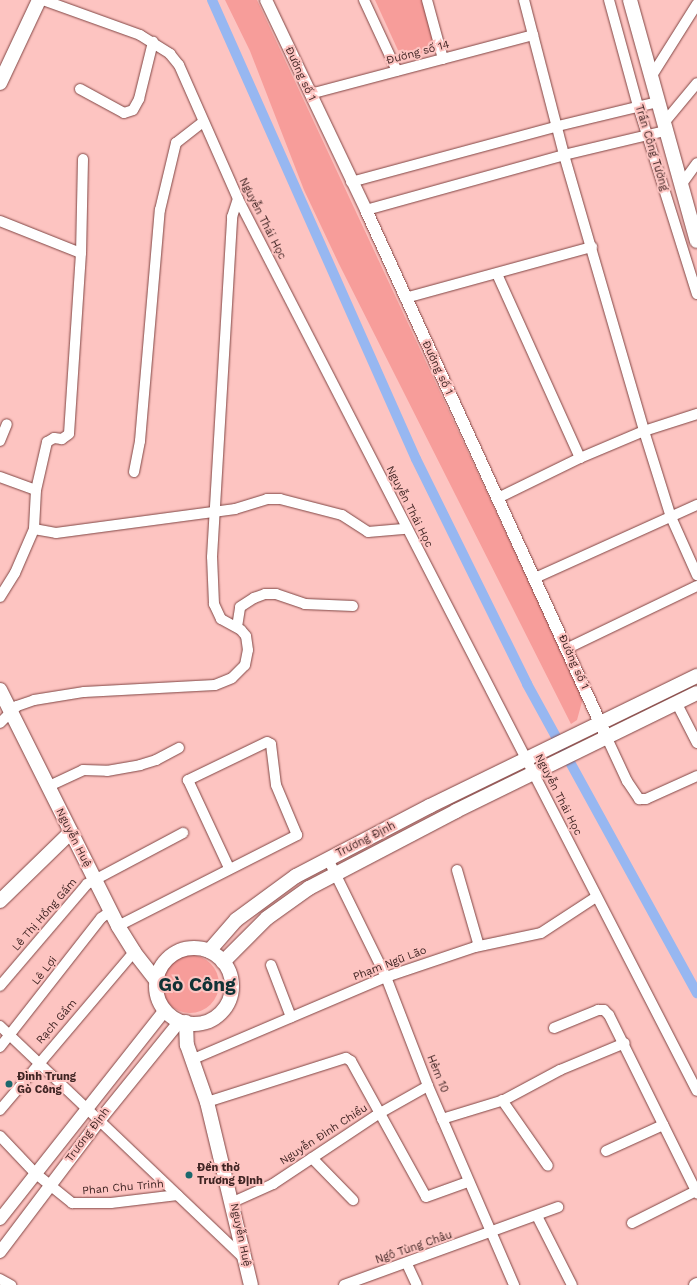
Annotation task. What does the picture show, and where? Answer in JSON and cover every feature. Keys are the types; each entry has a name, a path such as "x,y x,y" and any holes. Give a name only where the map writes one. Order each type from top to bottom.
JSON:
{"main road":[{"path":"0,84 39,0"},
{"name":"Trần Công Tường","path":"630,0 664,127 697,241"},
{"path":"600,722 697,676"},
{"name":"Nguyễn Huệ","path":"0,690 47,787 118,926 134,952 156,980"},
{"path":"606,736 697,693"},
{"name":"Trương Định","path":"209,951 236,920 270,894 328,859 600,722"},
{"name":"Trương Định","path":"223,962 267,918 309,888 606,736"},
{"path":"0,901 71,832"},
{"path":"190,948 209,951 223,962 229,973 232,985 230,997 224,1008 216,1017 204,1022 183,1022 165,1010 157,993 156,980 160,968 167,958 178,951 190,948"},
{"name":"Nguyễn Huệ","path":"183,1022 187,1045 207,1102 233,1202 251,1285"}],"street":[{"name":"Nguyễn Thái Học","path":"43,0 140,35 170,54 179,65 238,200 406,529 527,759 596,897 697,1091"},
{"name":"Đường số 1","path":"266,0 351,182 366,210 405,298 568,648 606,736"},
{"path":"364,0 397,71"},
{"path":"427,0 444,59"},
{"path":"524,0 558,126 564,155 592,247 644,431 671,517 697,575"},
{"name":"Trần Công Tường","path":"609,0 638,106 697,294"},
{"path":"651,77 697,4"},
{"name":"Đường số 14","path":"310,94 533,35"},
{"path":"80,89 124,113 134,110 140,100 153,42"},
{"path":"366,210 564,155 647,135 664,127 697,83"},
{"path":"351,182 558,126 658,102"},
{"path":"134,472 140,441 160,210 176,143 203,122"},
{"path":"0,597 15,574 34,529 36,490 47,442 54,438 62,439 69,434 81,253 84,159"},
{"path":"681,185 697,163"},
{"path":"0,723 11,713 26,703 53,696 215,685 232,678 245,665 248,650 246,636 236,627 221,619 214,604 212,557 232,217 238,200"},
{"path":"0,221 81,253"},
{"path":"405,298 592,247"},
{"path":"497,274 580,458"},
{"path":"498,498 580,458 644,431 697,414"},
{"path":"0,441 7,424"},
{"path":"0,477 36,490"},
{"path":"34,529 56,533 235,509 267,499 280,500 342,515 363,531 406,529"},
{"path":"535,578 697,505"},
{"path":"568,648 697,586"},
{"path":"236,627 240,607 254,598 265,594 276,594 305,604 353,606"},
{"path":"676,702 697,743"},
{"path":"606,736 627,781 639,799 646,799 697,776"},
{"path":"118,926 229,868 297,835 276,785 270,744 267,742 188,780 229,868"},
{"path":"47,787 83,770 107,771 140,765 156,760 179,748"},
{"name":"Lê Thị Hồng Gấm","path":"0,986 87,884 183,833"},
{"name":"Hẻm 10","path":"328,859 386,977 428,1086 468,1182 514,1285"},
{"path":"456,870 479,946"},
{"name":"Phạm Ngũ Lão","path":"192,1060 386,977 479,946 541,933 596,897"},
{"name":"Lê Lợi","path":"0,1047 102,918 111,911"},
{"name":"Rạch Gầm","path":"0,1110 38,1062 134,952"},
{"path":"271,965 291,1017"},
{"name":"Trương Định","path":"0,1219 165,1010"},
{"path":"554,1028 588,1013 604,1010 625,1043 696,1192 632,1223"},
{"name":"Trương Định","path":"0,1252 99,1121 183,1022"},
{"path":"0,1026 86,1110 244,1258"},
{"path":"442,1119 502,1100 531,1087 560,1070 625,1043"},
{"path":"207,1102 346,1058 351,1061 426,1197 468,1182"},
{"name":"Nguyễn Đình Chiểu","path":"233,1202 256,1193 380,1113 428,1086"},
{"path":"502,1100 548,1166"},
{"path":"606,1151 663,1125"},
{"name":"Phan Chu Trinh","path":"0,1136 35,1173 50,1186 77,1204 155,1200 178,1195"},
{"path":"312,1158 353,1200"},
{"name":"Ngô Tùng Châu","path":"344,1285 407,1264 491,1233 537,1216 558,1206"},
{"path":"537,1216 572,1285"},
{"path":"407,1264 417,1285"},
{"path":"0,1279 11,1285"}],"shaded area":[{"path":"225,0 257,0 583,698 577,720 571,724 339,264 304,190 250,51"},
{"path":"375,0 426,0 440,48 402,59"},
{"path":"184,955 196,955 211,963 219,978 219,990 211,1005 196,1013 184,1013 169,1005 161,990 161,978 169,963"}],"waterway":[{"path":"212,0 416,459 527,684 697,993"}],"place":[{"name":"Đình Trung Gò Công","path":"9,1084"},
{"name":"Đền thờ Trương Định","path":"189,1175"}],"district":[{"name":"Gò Công","path":"197,985"}]}
